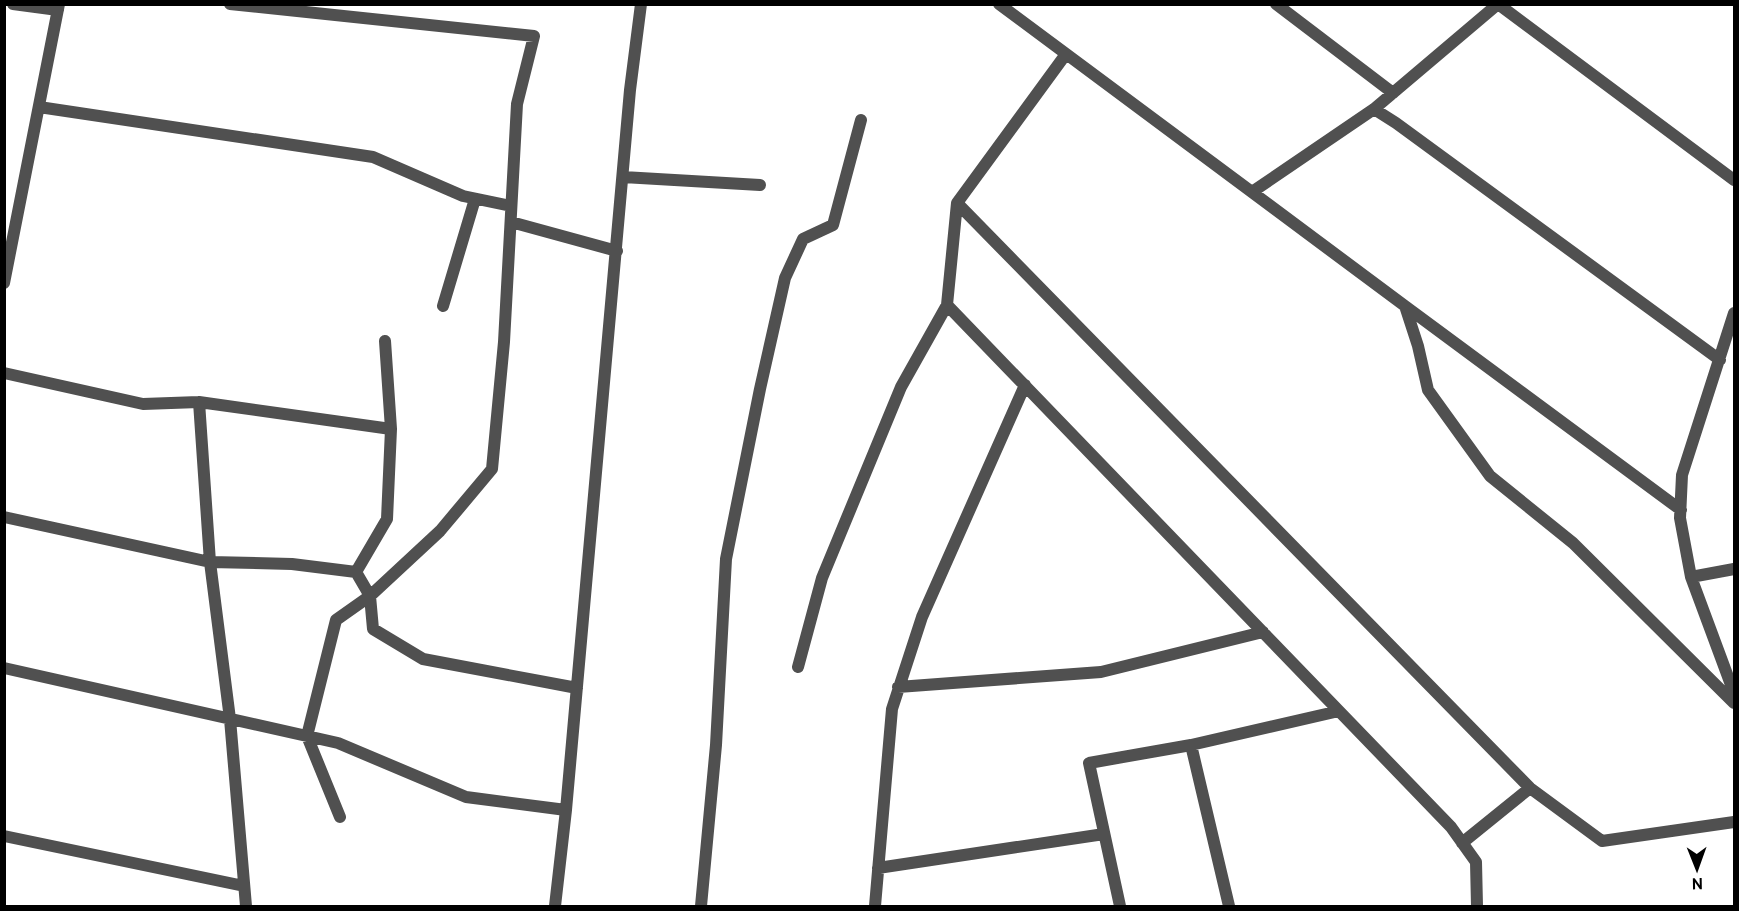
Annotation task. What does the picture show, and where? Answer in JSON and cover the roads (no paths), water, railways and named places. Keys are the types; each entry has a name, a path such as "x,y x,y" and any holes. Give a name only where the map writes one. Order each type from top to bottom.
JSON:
{"street":[{"path":"4,283 58,8 13,4"},
{"path":"230,4 534,36 517,104 504,342 492,469 440,531 370,596 336,620 308,736 340,817"},
{"path":"555,906 566,810 630,90 641,4"},
{"path":"999,4 1681,510"},
{"path":"1276,4 1393,93"},
{"path":"1252,192 1374,109 1498,4 1734,180"},
{"path":"798,667 826,568 901,387 947,305 957,203 1066,54"},
{"path":"39,107 373,157 462,196 511,206"},
{"path":"1374,109 1720,360"},
{"path":"701,906 716,745 726,559 760,389 784,278 803,238 834,225 861,120"},
{"path":"623,177 760,185"},
{"path":"443,306 475,199"},
{"path":"957,203 1530,788 1602,841 1734,822"},
{"path":"511,222 616,251"},
{"path":"947,305 1451,827 1476,862 1477,906"},
{"path":"1405,306 1418,346 1428,390 1490,476 1573,543 1734,703"},
{"path":"1734,313 1682,474 1680,518 1691,577 1734,693"},
{"path":"356,572 387,519 391,429 385,341"},
{"path":"4,373 143,404 199,402 391,429"},
{"path":"875,906 892,709 898,687 922,617 1025,385"},
{"path":"199,402 210,562 230,719 246,906"},
{"path":"4,517 210,562 292,564 356,572"},
{"path":"1691,577 1734,569"},
{"path":"356,572 370,596 374,629 423,659 577,688"},
{"path":"898,687 1101,672 1263,632"},
{"path":"4,668 338,743 466,797 566,810"},
{"path":"1120,906 1089,763 1191,745 1339,711"},
{"path":"1191,745 1229,906"},
{"path":"1462,843 1530,788"},
{"path":"878,868 1104,834"},
{"path":"4,836 244,886"}]}
